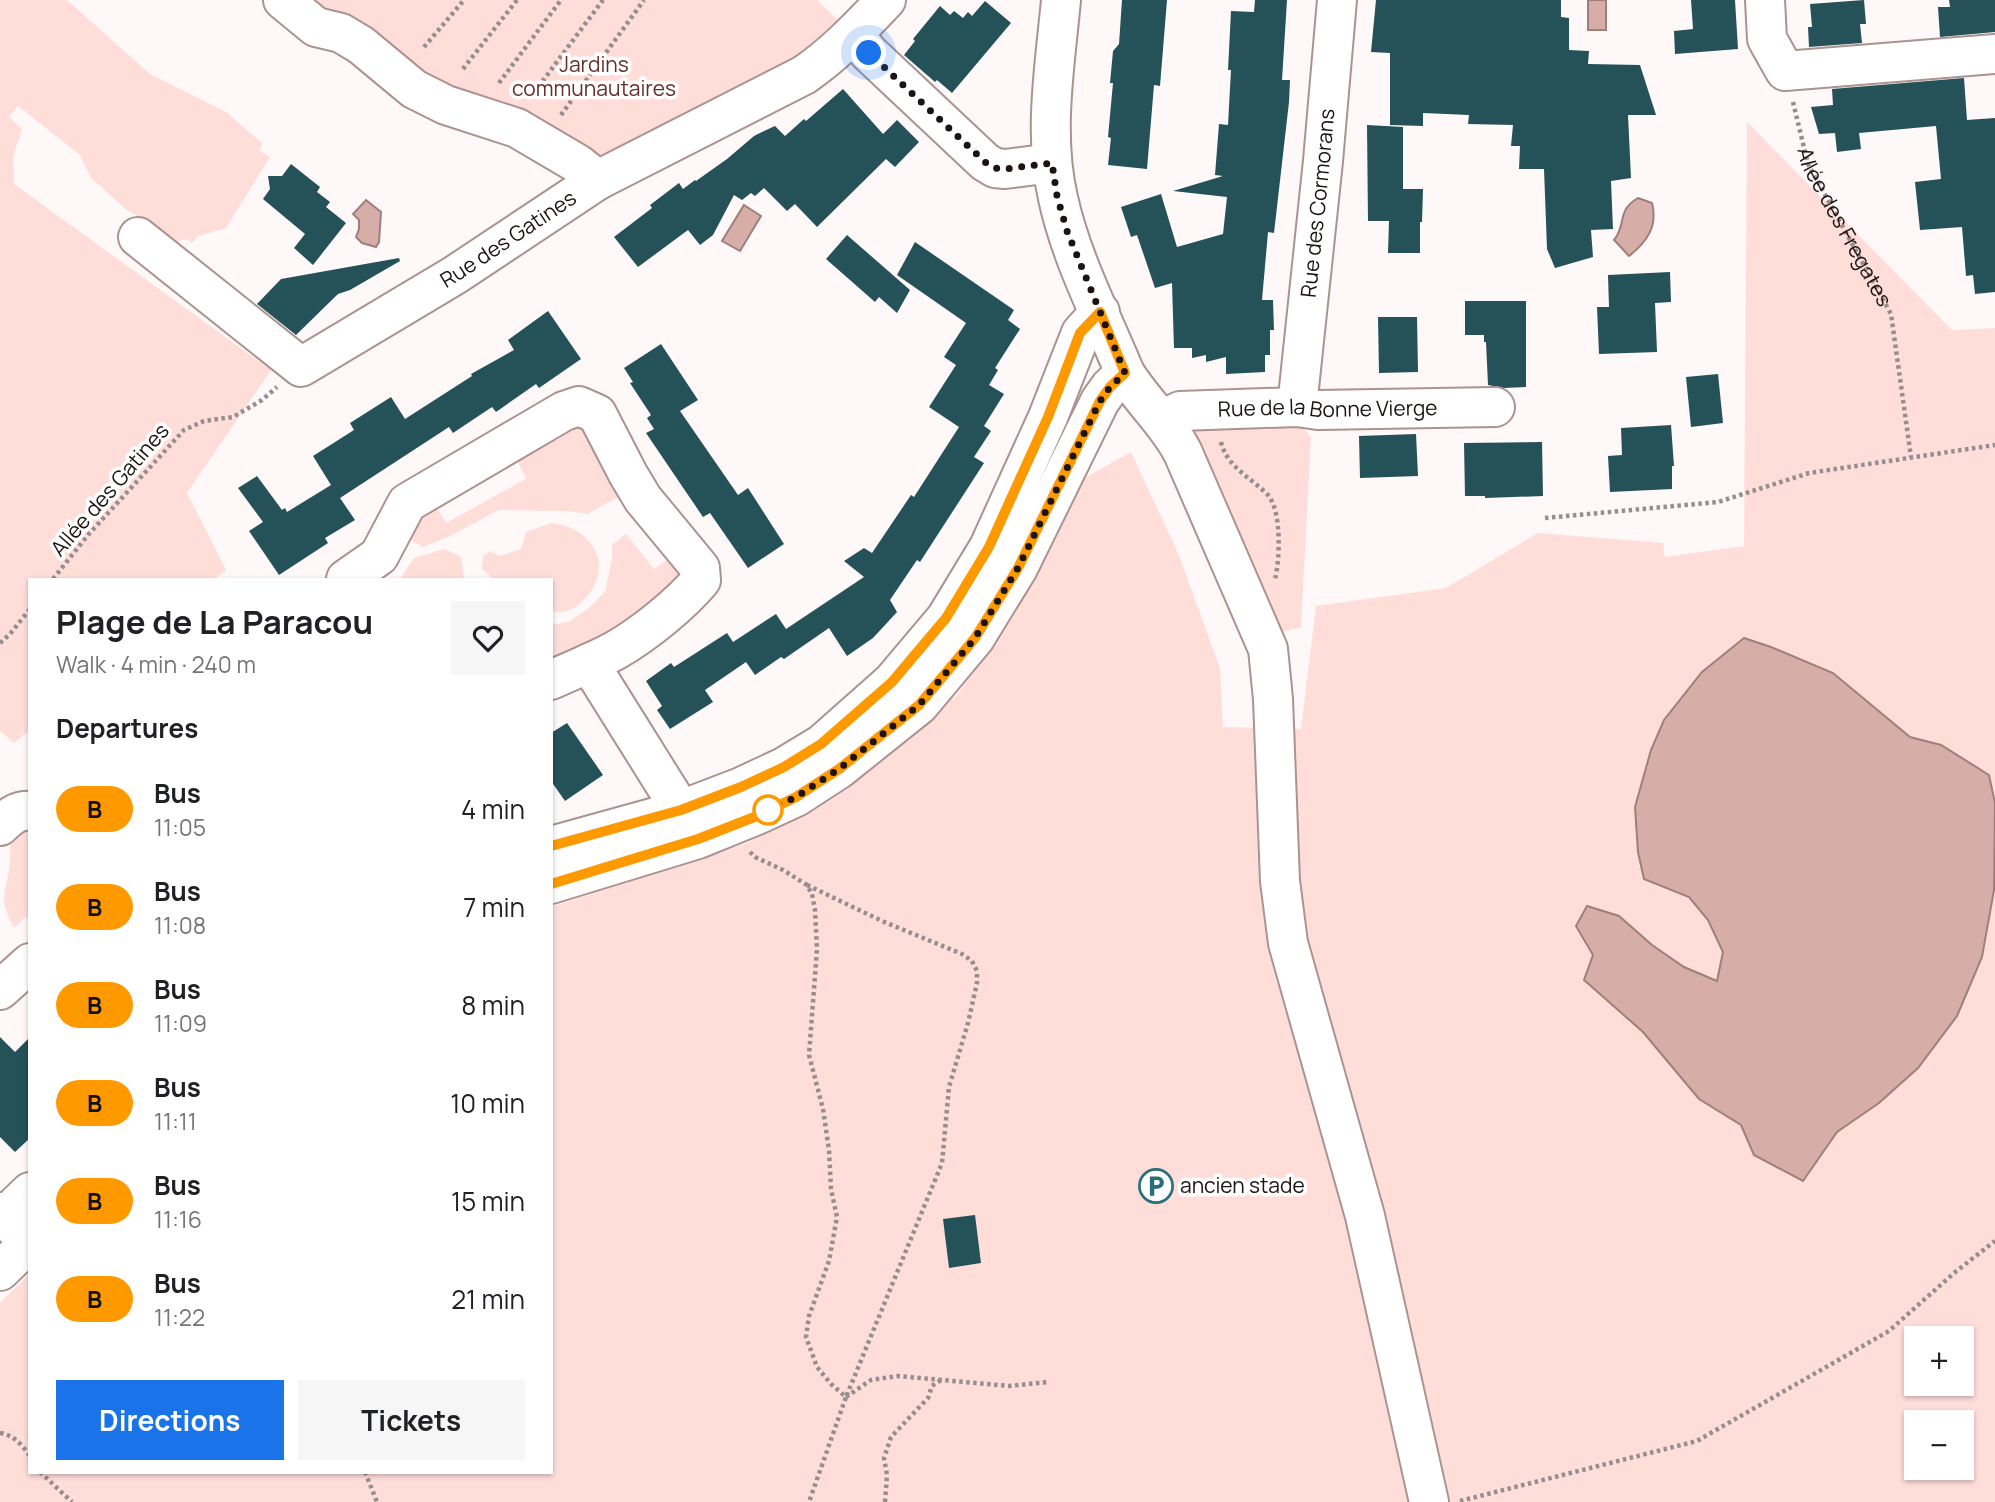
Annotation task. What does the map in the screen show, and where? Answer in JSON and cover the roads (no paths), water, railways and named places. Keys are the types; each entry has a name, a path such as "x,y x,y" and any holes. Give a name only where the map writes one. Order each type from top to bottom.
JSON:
{"street":[{"path":"283,0 316,27 341,33 361,45 414,89 446,105 517,128 578,164 598,180"},
{"name":"Rue des Gatines","path":"138,237 301,367 455,275 598,180 804,75 824,62 886,0"},
{"path":"1061,0 1051,110 1052,163 1057,196 1067,231 1125,373 1137,393 1175,436 1184,453 1268,649 1273,699 1280,881 1287,943 1365,1216 1429,1502"},
{"name":"Rue des Cormorans","path":"1297,407 1337,0"},
{"path":"1765,0 1767,39 1784,71 1995,54"},
{"path":"853,34 869,53 985,162 995,168 1005,169 1052,163"},
{"path":"553,883 690,824 741,787 784,767 821,744 892,682 946,618 989,547 1048,417 1080,333 1100,312"},
{"path":"553,846 690,824 735,824 757,816 807,790 839,769 919,705 975,638 1018,568 1100,401 1125,373"},
{"path":"347,578 379,556 407,503 564,411 579,406 597,414 643,499 700,568 701,580 690,593 617,649 553,679"},
{"name":"Rue de la Bonne Vierge","path":"1162,420 1180,411 1297,407 1318,410 1495,407"},
{"path":"589,663 690,824"},
{"path":"0,826 7,818 23,810 28,811"},
{"path":"0,990 28,965"},
{"path":"0,1271 16,1221"}],"place":[{"name":"ancien stade","path":"1156,1186"}],"park label":[{"name":"Jardins communautaires","path":"594,77"}]}
